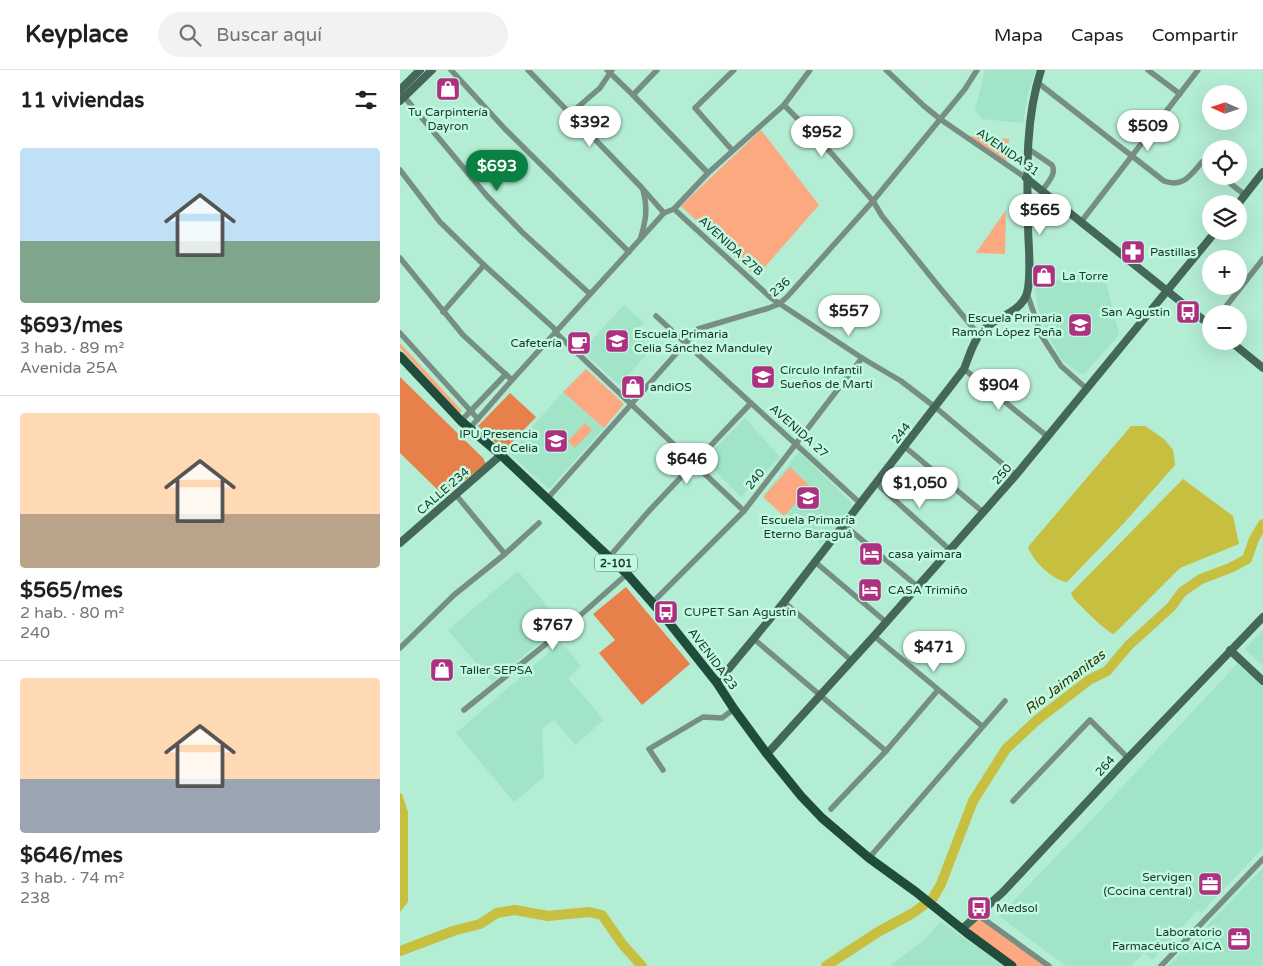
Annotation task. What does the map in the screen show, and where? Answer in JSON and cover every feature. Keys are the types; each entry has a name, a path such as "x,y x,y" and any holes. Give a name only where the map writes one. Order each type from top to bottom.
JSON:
{"main road":[{"name":"AVENIDA 23","path":"400,356 469,429 501,455 627,574 717,683 767,754 801,796 822,818 869,858 1012,966"}],"street":[{"path":"401,95 420,70"},
{"path":"401,95 432,70"},
{"path":"452,70 505,130 629,252"},
{"path":"528,70 664,213"},
{"path":"633,95 657,70"},
{"path":"732,150 695,108 734,70"},
{"path":"469,429 664,213 674,208 732,150 784,105 810,70"},
{"name":"AVENIDA 31","path":"886,70 940,119 1026,178 1202,319"},
{"name":"236","path":"547,499 698,329 780,304 872,201 978,70"},
{"path":"1041,70 1037,82 1026,178 1029,258 1027,293 1041,335 1061,366 1087,389"},
{"path":"1148,70 1180,94"},
{"path":"1080,222 1198,70"},
{"path":"570,113 600,88 610,71 708,173"},
{"path":"1037,82 1164,181 1173,184 1188,178 1202,162"},
{"path":"401,95 494,204 590,294"},
{"path":"784,105 833,155 979,335"},
{"path":"1028,148 1052,165 1054,170 1042,191"},
{"path":"400,170 440,222 744,511"},
{"path":"1233,185 1245,194 1263,172"},
{"path":"641,239 647,217 646,201 642,188"},
{"name":"AVENIDA 27B","path":"674,208 780,304 862,358 901,381 1016,475"},
{"name":"250","path":"767,754 1016,475 1209,240"},
{"path":"400,258 463,336 512,380"},
{"path":"1227,305 1263,259"},
{"path":"443,312 484,265"},
{"name":"244","path":"717,683 784,602 964,369 979,335 984,329 1022,303 1027,293"},
{"name":"AVENIDA 27","path":"656,316 860,503"},
{"path":"400,333 478,419"},
{"path":"1241,350 1263,368"},
{"name":"240","path":"652,603 744,511 862,358"},
{"path":"964,369 1048,436"},
{"path":"462,421 506,374"},
{"path":"610,556 751,403"},
{"path":"904,446 983,512"},
{"name":"CALLE 234","path":"400,543 501,455"},
{"path":"876,483 950,550"},
{"path":"456,495 505,554"},
{"path":"400,648 454,595 505,554 539,523"},
{"path":"843,524 917,586"},
{"path":"814,561 886,622"},
{"path":"464,710 627,574"},
{"path":"784,602 852,660"},
{"name":"264","path":"962,929 1016,878 1263,617"},
{"path":"874,636 982,726"},
{"path":"754,640 886,751"},
{"path":"1230,650 1263,681"},
{"path":"831,809 886,751 938,690"},
{"path":"869,858 1004,701"},
{"path":"663,770 649,750 703,717 722,718 734,709"},
{"path":"1013,801 1090,720 1128,758"},
{"path":"1161,966 1263,859"},
{"path":"978,915 1049,966"}],"shaded area":[{"path":"985,70 1036,70 1027,97 1023,123 982,119 975,110"},
{"path":"761,130 819,205 756,277 681,206"},
{"path":"965,136 1009,139 1006,163"},
{"path":"1006,210 1005,254 976,253"},
{"name":"Escuela Primaria Ramón López Peña","path":"1084,273 1106,282 1119,335 1083,375 1062,360 1048,336 1040,316 1034,286"},
{"name":"Escuela Primaria Celia Sánchez Manduley","path":"624,305 644,323 635,333 652,349 619,385 582,351"},
{"path":"400,343 462,411 459,414 400,348"},
{"path":"586,369 624,404 604,428 563,392"},
{"path":"400,377 483,458 486,464 444,496 400,453"},
{"name":"IPU Presencia de Celia","path":"563,392 604,428 549,489 509,453"},
{"path":"510,393 536,417 504,451 478,426"},
{"path":"745,418 780,457 741,497 704,459"},
{"path":"585,423 592,430 575,448 568,441"},
{"path":"1131,426 1145,426 1164,439 1173,450 1175,465 1124,523 1067,582 1055,578 1034,558 1028,547"},
{"name":"Escuela Primaria Eterno Baraguá","path":"799,452 851,502 852,506 821,544 764,495"},
{"path":"790,467 811,487 784,516 763,497"},
{"path":"1183,479 1233,516 1239,544 1180,568 1114,634 1094,619 1074,599 1071,593"},
{"path":"518,571 562,624 492,682 448,630"},
{"path":"626,587 690,664 642,705 599,653 615,640 593,614"},
{"path":"1263,630 1263,666 1245,649"},
{"path":"561,642 581,666 568,678 604,720 575,745 554,720 542,729 544,777 514,802 456,733"},
{"path":"1237,664 1263,687 1263,848 1201,913 1198,910 1152,960 1144,953 1131,966 1066,966 999,916"},
{"path":"400,793 408,812 408,902 400,912"},
{"path":"1263,868 1263,966 1168,966"},
{"path":"976,916 1049,966 1015,966 962,929"},
{"path":"941,922 1004,966 890,966 923,941"}],"waterway":[{"name":"Río Jaimanitas","path":"826,966 878,932 913,913 933,898 941,884 973,801 1006,749 1037,720 1089,680 1107,671 1129,645 1171,607 1182,592 1201,579 1247,559 1254,539 1263,524"},
{"name":"Río Jaimanitas","path":"400,951 453,931 480,924 497,913 515,910 548,916 589,912 602,915 623,945 642,966"}],"place":[{"name":"Tu Carpintería Dayron","path":"448,89"},
{"name":"Pastillas","path":"1133,252"},
{"name":"La Torre","path":"1044,276"},
{"name":"San Agustin","path":"1188,312"},
{"name":"Escuela Primaria Ramón López Peña","path":"1080,325"},
{"name":"Escuela Primaria Celia Sánchez Manduley","path":"617,341"},
{"name":"Cafetería","path":"579,343"},
{"name":"Círculo Infantil Sueños de Martí","path":"763,377"},
{"name":"andiOS","path":"633,387"},
{"name":"IPU Presencia de Celia","path":"556,441"},
{"name":"Escuela Primaria Eterno Baraguá","path":"808,498"},
{"name":"casa yaimara","path":"871,554"},
{"name":"CASA Trimiño","path":"870,590"},
{"name":"CUPET San Agustín","path":"666,612"},
{"name":"Taller SEPSA","path":"442,670"},
{"name":"Servigen (Cocina central)","path":"1210,884"},
{"name":"Medsol","path":"979,908"},
{"name":"Laboratorio Farmacéutico AICA","path":"1239,939"}]}
